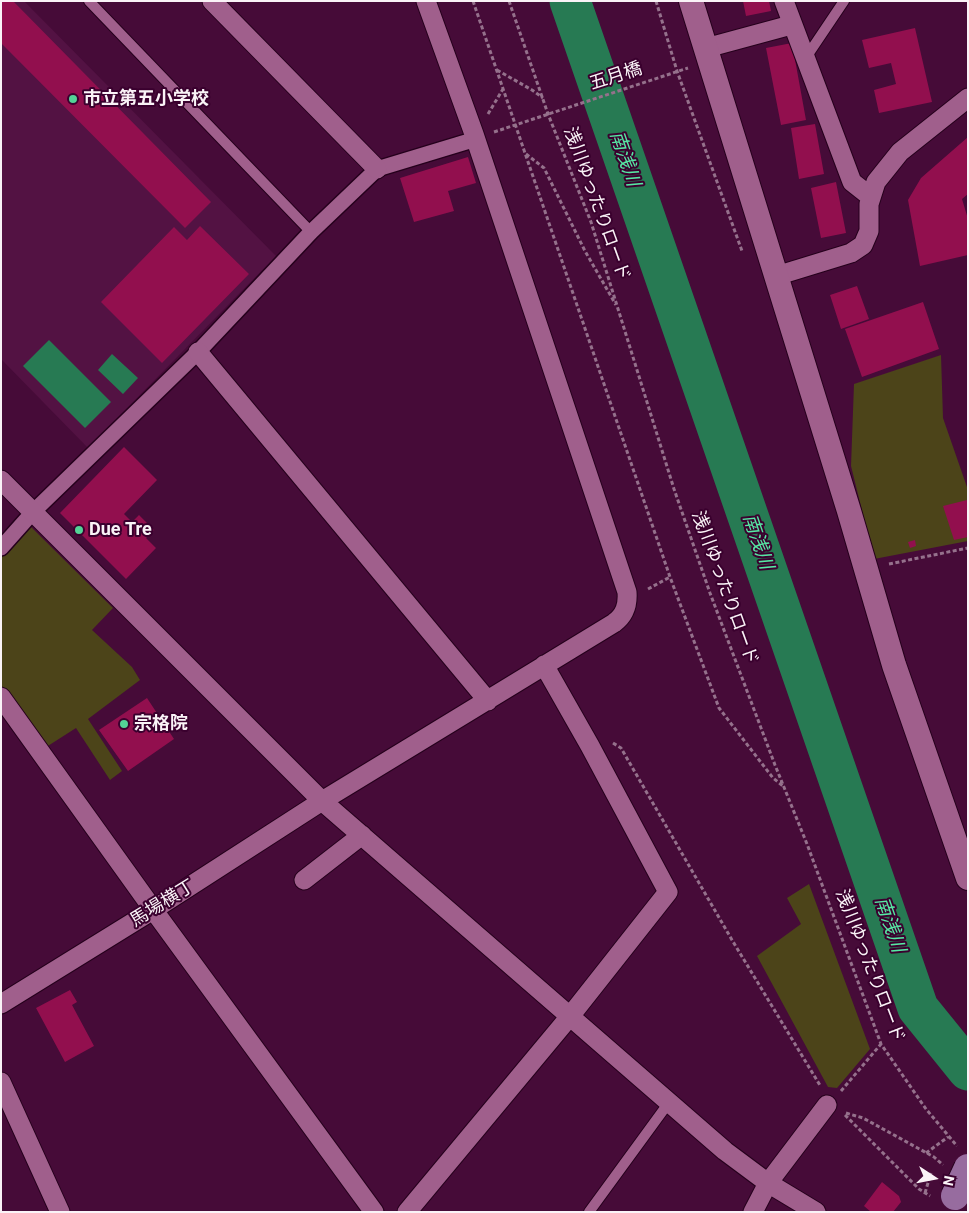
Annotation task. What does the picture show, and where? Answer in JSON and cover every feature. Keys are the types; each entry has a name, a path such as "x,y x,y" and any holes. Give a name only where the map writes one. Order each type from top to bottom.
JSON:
{"main road":[{"path":"955,1196 959,1163"}],"street":[{"path":"212,1 377,168"},
{"name":"馬場横丁","path":"1,1004 154,910 322,801 488,701 622,617 626,607 627,592 476,139 426,1"},
{"path":"691,1 866,568 894,665 968,878"},
{"path":"784,1 791,25 852,182 871,197"},
{"path":"706,48 791,25"},
{"path":"776,276 851,253 863,245 868,231 869,204 876,182 900,152 968,98"},
{"path":"1,548 33,512 198,352 311,232 377,168 476,139"},
{"path":"198,352 488,701"},
{"path":"1,480 322,801 571,1015 725,1151 768,1182 816,1212"},
{"path":"407,1212 571,1015 668,892 590,746 544,666"},
{"path":"1,697 374,1212"},
{"path":"304,880 362,835"},
{"path":"1,1082 60,1212"},
{"path":"753,1212 768,1182 829,1096"}],"lane":[{"path":"89,1 311,232"},
{"path":"805,59 844,1"},
{"path":"589,1212 670,1101"}],"path":[{"path":"473,1 670,577 719,708 773,778 783,786"},
{"name":"浅川ゆったりロード","path":"509,1 548,114 591,222 677,498 783,786 811,852 881,1044 948,1137 959,1163"},
{"path":"496,69 532,90 543,99"},
{"name":"五月橋","path":"476,139 677,71"},
{"path":"526,154 544,168 585,251 620,312"},
{"path":"866,568 968,548"},
{"path":"645,591 670,577"},
{"path":"590,746 608,742 622,748 732,940 829,1096 881,1044"},
{"path":"931,1173 925,1193 853,1125 843,1113 863,1118 926,1153 959,1163"},
{"path":"926,1153 948,1137"}],"shaded area":[{"path":"1,1 24,1 276,256 88,448 1,359"},
{"path":"49,340 111,402 85,428 23,366"},
{"path":"112,354 138,378 123,394 98,370"},
{"path":"941,355 943,418 968,490 968,541 874,559 851,466 854,384"},
{"path":"25,521 113,608 92,630 132,667 140,680 88,719 122,771 110,780 76,728 40,751 1,697 1,548"},
{"path":"809,884 870,1049 837,1088 828,1087 757,956 801,924 787,898"}],"building":[{"path":"1,1 13,1 211,202 185,228 1,43"},
{"path":"743,1 769,1 771,11 746,16"},
{"path":"915,28 932,102 879,113 874,90 896,84 891,63 869,68 862,40"},
{"path":"792,43 806,120 781,125 766,48"},
{"path":"815,124 824,174 799,179 791,128"},
{"path":"968,137 968,194 962,199 968,219 968,255 920,266 908,200 921,178"},
{"path":"468,157 476,183 448,191 454,211 414,222 400,178"},
{"path":"836,182 846,233 821,238 811,188"},
{"path":"200,226 249,274 162,363 101,302 174,227 187,240"},
{"path":"857,286 869,319 841,329 830,295"},
{"path":"923,302 939,349 862,377 845,329"},
{"path":"124,447 157,480 124,514 132,522 139,515 154,530 146,538 156,548 126,579 60,513"},
{"path":"967,500 968,537 954,540 943,506"},
{"path":"915,540 916,546 910,548 908,542"},
{"path":"147,698 174,739 128,771 99,730"},
{"path":"70,990 77,1002 72,1005 94,1046 65,1062 36,1008"},
{"path":"882,1182 899,1196 901,1202 893,1212 871,1212 864,1206"}],"waterway":[{"name":"南浅川","path":"570,1 918,1008 968,1070"}],"place":[{"name":"市立第五小学校","path":"73,99"},
{"name":"Due Tre","path":"79,530"},
{"name":"宗格院","path":"124,724"}]}
